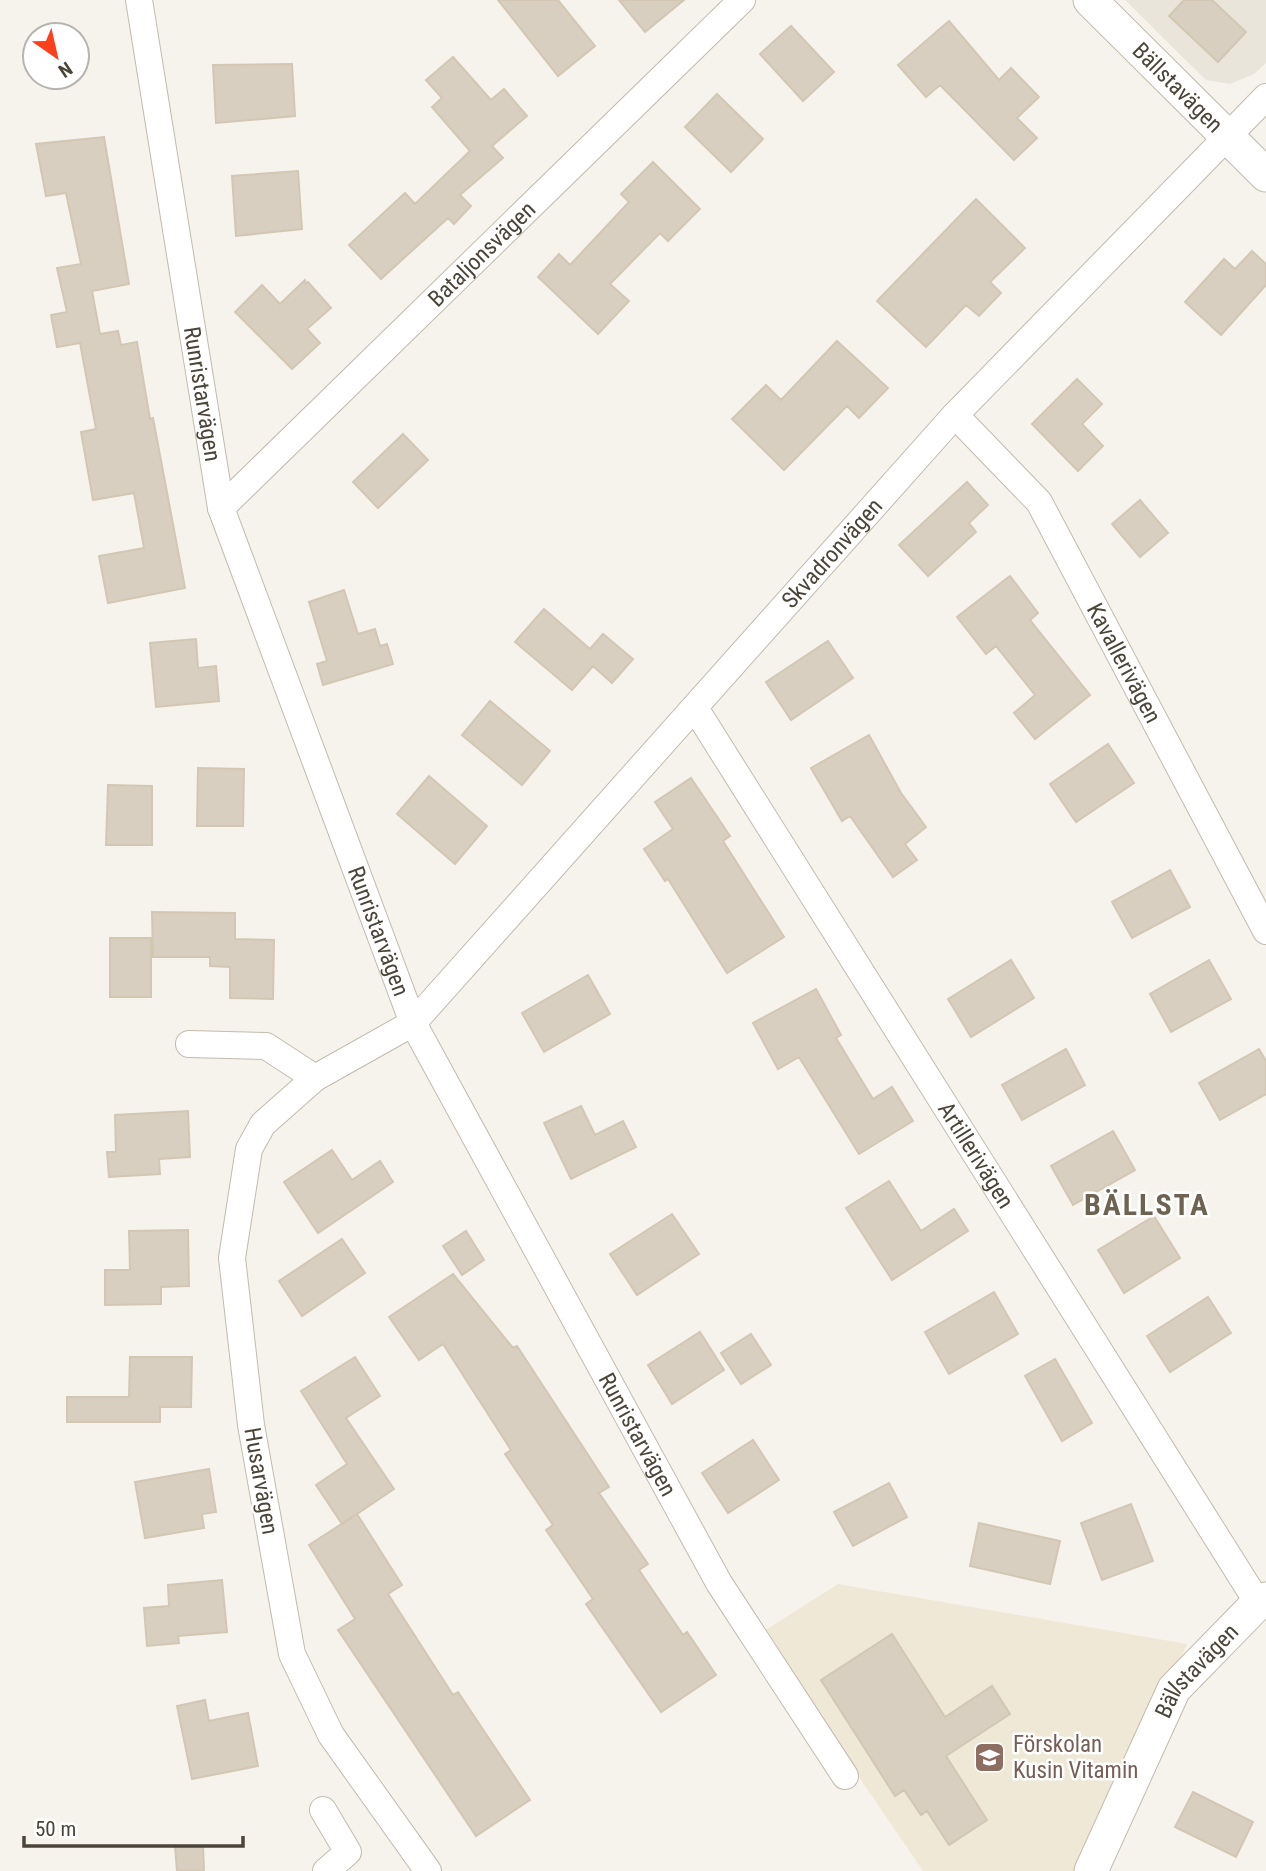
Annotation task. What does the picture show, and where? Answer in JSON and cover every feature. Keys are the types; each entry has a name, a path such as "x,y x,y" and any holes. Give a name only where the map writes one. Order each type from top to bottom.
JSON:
{"street":[{"name":"Runristarvägen","path":"139,0 221,508 413,1023 719,1583 845,1776"},
{"name":"Bataljonsvägen","path":"221,508 742,0"},
{"name":"Bällstavägen","path":"1090,0 1266,175"},
{"name":"Skvadronvägen","path":"413,1023 955,415 1266,97"},
{"name":"Kavallerivägen","path":"955,415 1039,502 1266,931"},
{"name":"Artillerivägen","path":"695,708 1262,1601"},
{"name":"Husarvägen","path":"413,1023 315,1078 263,1124 249,1149 232,1258 251,1425 292,1654 331,1735 428,1871"},
{"path":"189,1044 266,1046 315,1078"},
{"name":"Bällstavägen","path":"1091,1871 1174,1689 1262,1601"},
{"path":"323,1810 348,1852 326,1871"}],"shaded area":[{"path":"1125,0 1266,0 1266,63 1254,74 1230,84 1206,80"},
{"name":"Förskolan Kusin Vitamin","path":"838,1584 1187,1644 1084,1871 923,1871 761,1633"}],"building":[{"path":"498,0 558,0 595,46 558,76"},
{"path":"619,0 684,0 645,32"},
{"path":"1184,0 1212,0 1246,32 1218,62 1169,16"},
{"path":"949,21 999,80 1011,68 1039,97 1017,118 1037,138 1014,160 940,85 926,97 898,65"},
{"path":"791,26 834,72 803,101 760,54"},
{"path":"453,57 491,100 504,89 527,116 492,146 503,158 460,195 471,206 454,224 448,218 381,279 349,245 405,193 415,204 470,151 432,107 442,98 426,80"},
{"path":"292,64 295,116 216,123 213,65"},
{"path":"717,94 763,139 731,172 685,127"},
{"path":"104,137 129,284 92,291 100,334 118,331 121,345 137,342 185,588 108,603 99,556 144,548 134,493 93,500 81,432 96,429 80,343 57,347 51,315 67,312 57,268 81,264 66,193 46,196 36,144"},
{"path":"653,162 700,209 668,241 660,233 610,284 629,301 598,334 538,277 559,254 570,265 629,202 621,194"},
{"path":"298,171 302,229 236,236 232,176"},
{"path":"976,199 1025,248 990,282 1001,293 979,316 966,305 926,347 877,301"},
{"path":"1252,251 1266,264 1266,285 1221,335 1185,302 1224,259 1235,269"},
{"path":"305,280 331,308 307,329 320,343 292,369 235,312 262,285 280,304"},
{"path":"837,341 888,388 859,418 847,406 784,470 732,419 766,385 781,400"},
{"path":"1077,379 1102,404 1082,424 1103,446 1078,471 1032,424"},
{"path":"403,434 428,460 378,508 353,482"},
{"path":"967,482 988,505 969,523 976,532 928,576 899,545"},
{"path":"1140,500 1168,533 1140,557 1112,524"},
{"path":"1010,576 1038,613 1030,620 1090,695 1035,739 1014,713 1035,695 996,646 986,654 957,617"},
{"path":"344,590 358,634 375,629 380,646 387,644 393,664 323,685 317,664 327,661 309,602"},
{"path":"544,609 590,649 603,634 633,659 612,683 593,666 572,690 515,642"},
{"path":"196,639 198,668 216,666 219,701 156,707 150,643"},
{"path":"828,641 853,678 791,720 766,682"},
{"path":"490,701 550,751 522,785 462,735"},
{"path":"869,735 901,793 926,827 905,844 917,860 893,877 850,816 842,821 811,768"},
{"path":"1108,744 1134,783 1076,822 1050,784"},
{"path":"198,768 244,769 243,826 197,826"},
{"path":"429,776 487,826 455,864 397,814"},
{"path":"691,778 730,836 723,841 784,937 727,973 668,879 665,881 644,849 673,829 655,802"},
{"path":"108,785 152,786 152,845 106,845"},
{"path":"1170,870 1190,907 1132,938 1112,902"},
{"path":"152,912 235,913 235,939 274,940 273,999 230,998 230,967 210,966 210,957 153,957"},
{"path":"110,938 151,938 151,997 110,997"},
{"path":"1011,960 1034,998 971,1037 948,999"},
{"path":"1209,960 1231,999 1171,1032 1150,994"},
{"path":"588,975 610,1014 544,1052 522,1013"},
{"path":"816,989 841,1035 836,1038 873,1099 892,1087 913,1121 859,1154 799,1057 778,1069 753,1023"},
{"path":"1066,1049 1085,1085 1022,1120 1002,1085"},
{"path":"1259,1049 1266,1061 1266,1094 1220,1120 1199,1083"},
{"path":"581,1106 595,1135 623,1121 636,1147 571,1179 544,1123"},
{"path":"188,1111 190,1157 159,1159 160,1174 109,1177 107,1152 116,1152 115,1115"},
{"path":"1113,1131 1135,1170 1073,1205 1051,1166"},
{"path":"332,1150 352,1180 380,1161 393,1182 318,1233 284,1182"},
{"path":"889,1181 921,1231 954,1209 968,1231 892,1280 846,1208"},
{"path":"672,1214 699,1254 637,1295 610,1254"},
{"path":"1154,1216 1180,1258 1124,1293 1098,1250"},
{"path":"188,1230 189,1286 161,1287 161,1304 105,1305 105,1270 130,1270 129,1231"},
{"path":"466,1231 484,1260 462,1275 443,1246"},
{"path":"342,1239 365,1273 302,1316 279,1281"},
{"path":"453,1274 513,1348 517,1346 609,1487 599,1493 648,1564 639,1570 683,1635 687,1632 716,1675 661,1712 586,1604 593,1599 546,1530 553,1525 505,1454 511,1450 443,1344 419,1360 389,1317"},
{"path":"994,1292 1018,1334 949,1374 925,1332"},
{"path":"1208,1297 1231,1333 1170,1372 1147,1336"},
{"path":"700,1332 724,1370 672,1404 648,1365"},
{"path":"751,1334 771,1365 741,1384 721,1353"},
{"path":"130,1357 192,1357 191,1407 160,1407 160,1422 67,1422 67,1397 129,1397"},
{"path":"355,1357 380,1396 346,1418 394,1489 342,1524 316,1485 347,1464 301,1391"},
{"path":"1055,1359 1092,1423 1062,1441 1025,1376"},
{"path":"753,1440 779,1480 728,1513 702,1473"},
{"path":"209,1469 216,1512 202,1514 204,1528 145,1538 135,1482"},
{"path":"889,1483 907,1517 853,1546 834,1512"},
{"path":"1131,1504 1153,1561 1102,1580 1081,1523"},
{"path":"357,1514 402,1585 388,1594 453,1695 458,1692 530,1800 476,1836 338,1630 355,1619 309,1545"},
{"path":"979,1523 1060,1541 1050,1584 970,1566"},
{"path":"222,1580 227,1632 178,1636 179,1643 147,1646 144,1608 169,1606 168,1585"},
{"path":"892,1634 945,1717 992,1686 1010,1714 946,1756 987,1820 949,1845 927,1811 921,1815 904,1790 895,1796 821,1680"},
{"path":"205,1700 209,1721 248,1713 258,1766 192,1779 177,1706"},
{"path":"1193,1792 1253,1822 1236,1857 1175,1827"},
{"path":"175,1846 203,1846 204,1871 177,1871"}],"place":[{"name":"Förskolan Kusin Vitamin","path":"990,1757"}],"district":[{"name":"BÄLLSTA","path":"1147,1204"}]}
